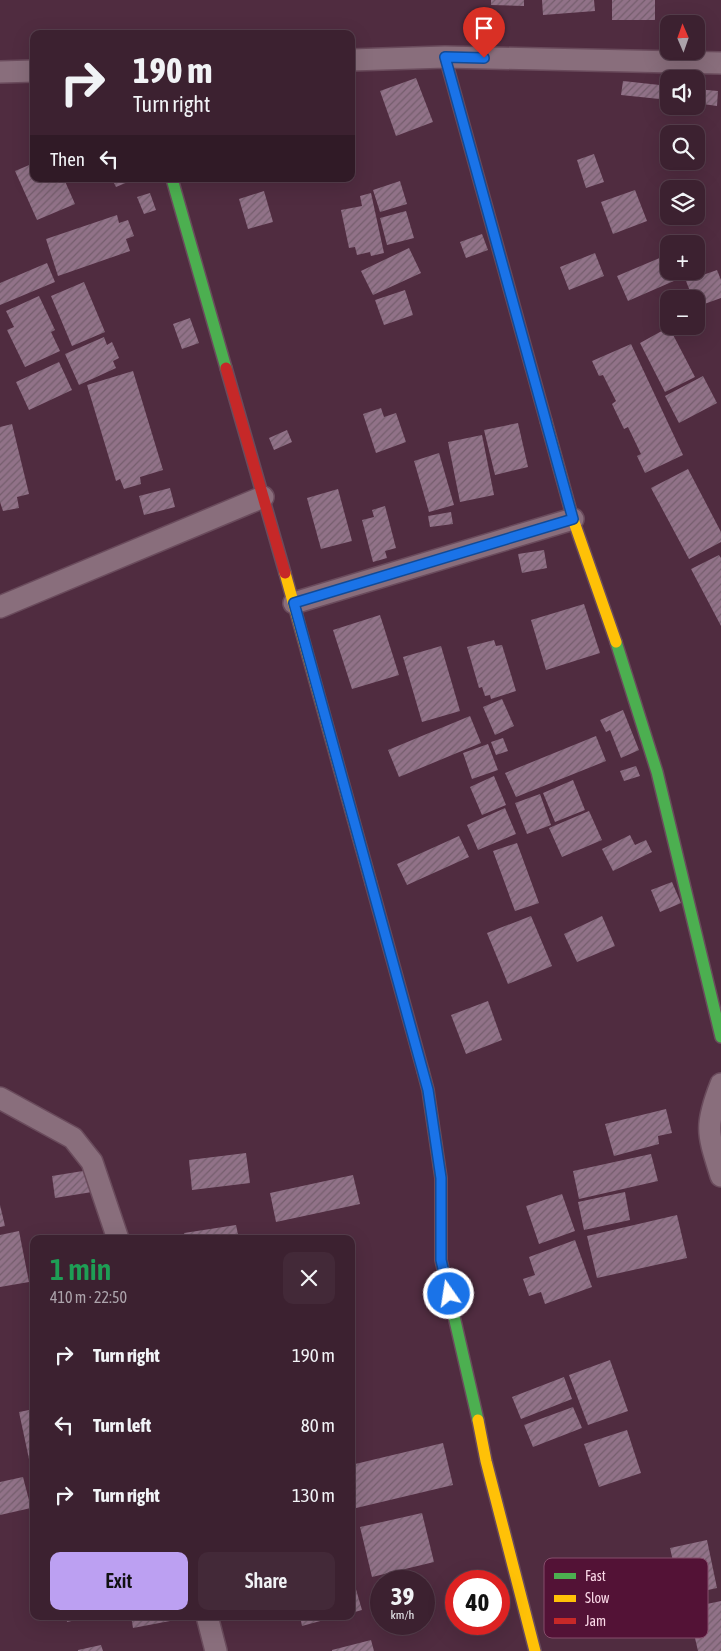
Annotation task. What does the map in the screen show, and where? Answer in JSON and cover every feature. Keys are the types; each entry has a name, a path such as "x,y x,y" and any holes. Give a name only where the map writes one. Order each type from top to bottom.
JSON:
{"street":[{"path":"355,60 445,57 721,63"},
{"path":"445,57 573,519 627,674 657,772 721,1037"},
{"path":"0,72 30,71"},
{"path":"173,182 294,603 428,1090 441,1178 441,1260 469,1374 486,1461 535,1651"},
{"path":"0,607 263,497"},
{"path":"294,603 573,519"},
{"path":"721,1084 712,1106 708,1132 721,1176"},
{"path":"0,1098 73,1138 92,1162 117,1235"},
{"path":"208,1620 216,1651"}],"building":[{"path":"491,0 524,0 524,6 491,5"},
{"path":"542,0 594,0 595,11 543,15"},
{"path":"612,0 655,0 655,20 612,20"},
{"path":"416,78 433,122 396,136 380,91"},
{"path":"623,81 660,85 660,99 621,95"},
{"path":"705,90 718,91 717,106 705,104"},
{"path":"594,154 604,182 586,188 577,160"},
{"path":"30,165 30,182 65,182 75,204 37,220 15,171"},
{"path":"400,181 407,204 380,212 373,190"},
{"path":"114,182 128,182 116,187"},
{"path":"635,190 647,221 613,234 601,202"},
{"path":"264,191 273,222 248,229 239,199"},
{"path":"150,193 156,210 144,214 137,197"},
{"path":"371,193 384,253 371,256 370,252 357,255 355,247 349,248 341,210 362,206 360,196"},
{"path":"406,211 414,238 387,245 380,218"},
{"path":"117,215 119,223 128,220 134,236 126,239 130,251 58,276 46,239"},
{"path":"482,234 488,250 466,258 460,242"},
{"path":"409,248 421,273 373,295 361,271"},
{"path":"595,253 604,276 569,290 560,267"},
{"path":"660,258 660,280 676,280 628,301 617,276"},
{"path":"47,263 55,282 0,305 0,283"},
{"path":"717,270 721,280 721,298 705,304 705,290 690,290 686,281 705,280 705,274"},
{"path":"84,282 105,332 72,346 51,296"},
{"path":"405,290 413,315 384,325 375,300"},
{"path":"39,296 55,330 51,332 60,351 25,367 7,330 14,327 6,311"},
{"path":"190,318 199,343 182,349 173,324"},
{"path":"660,332 660,335 673,335 695,377 665,392 640,343"},
{"path":"104,337 107,345 112,342 119,358 113,361 116,368 79,385 65,354"},
{"path":"631,344 683,455 645,473 637,456 641,454 628,427 624,429 612,404 616,401 603,375 599,376 592,361"},
{"path":"59,362 72,390 29,410 16,382"},
{"path":"133,371 163,470 140,477 141,484 124,489 120,479 116,481 87,385"},
{"path":"703,376 717,403 679,423 665,396"},
{"path":"381,408 384,417 396,413 406,442 376,453 363,414"},
{"path":"518,423 528,467 495,475 484,430"},
{"path":"12,424 29,494 17,497 19,508 3,511 0,502 0,427"},
{"path":"287,430 292,442 274,450 269,438"},
{"path":"482,435 494,495 460,502 448,442"},
{"path":"439,453 454,505 429,512 414,461"},
{"path":"688,469 721,532 721,542 689,559 651,488"},
{"path":"170,488 175,507 144,515 139,496"},
{"path":"338,489 352,541 321,549 307,498"},
{"path":"385,506 396,548 385,551 387,558 373,562 362,520 374,517 372,510"},
{"path":"451,512 453,524 430,527 428,516"},
{"path":"544,550 547,568 522,573 518,554"},
{"path":"719,555 721,558 721,626 691,569"},
{"path":"584,604 600,653 546,670 531,620"},
{"path":"380,615 399,675 352,689 333,630"},
{"path":"494,640 496,646 502,645 516,691 491,699 490,695 485,696 482,687 479,688 467,647"},
{"path":"441,646 460,711 422,722 403,657"},
{"path":"502,699 514,726 495,735 483,707"},
{"path":"623,710 639,750 621,758 610,730 606,732 600,720"},
{"path":"470,716 481,743 399,777 388,750"},
{"path":"596,736 606,761 516,797 505,773"},
{"path":"503,738 508,751 496,755 491,742"},
{"path":"488,744 498,770 472,779 463,753"},
{"path":"636,766 640,776 624,781 620,771"},
{"path":"494,776 506,805 482,815 470,787"},
{"path":"573,780 585,810 555,822 543,793"},
{"path":"540,794 551,825 527,834 515,803"},
{"path":"505,808 516,834 478,850 467,825"},
{"path":"589,811 602,840 562,857 549,828"},
{"path":"630,835 635,845 646,840 652,852 613,871 602,849"},
{"path":"459,836 469,857 407,885 397,864"},
{"path":"517,843 539,903 515,911 493,851"},
{"path":"672,882 681,903 660,912 651,890"},
{"path":"531,916 552,966 508,984 487,933"},
{"path":"602,916 615,946 577,962 564,934"},
{"path":"488,1001 502,1040 466,1054 451,1015"},
{"path":"666,1109 672,1133 658,1136 659,1144 614,1156 605,1124"},
{"path":"246,1153 250,1183 192,1190 189,1160"},
{"path":"651,1154 658,1181 579,1199 573,1171"},
{"path":"89,1170 92,1192 55,1198 52,1176"},
{"path":"353,1175 360,1204 276,1222 270,1193"},
{"path":"625,1192 630,1220 584,1230 578,1202"},
{"path":"562,1194 575,1231 539,1244 526,1206"},
{"path":"0,1205 5,1226 0,1227"},
{"path":"677,1215 687,1258 597,1278 587,1236"},
{"path":"236,1225 238,1235 184,1235 184,1233"},
{"path":"19,1231 29,1282 0,1287 0,1235"},
{"path":"575,1240 592,1287 545,1304 541,1292 529,1296 523,1279 535,1275 529,1257"},
{"path":"610,1360 628,1411 588,1425 569,1375"},
{"path":"564,1377 572,1399 521,1419 512,1397"},
{"path":"573,1407 582,1428 533,1447 524,1425"},
{"path":"30,1410 30,1459 29,1459 19,1412"},
{"path":"627,1430 641,1473 599,1487 584,1444"},
{"path":"443,1443 453,1485 355,1508 355,1464"},
{"path":"23,1477 30,1508 0,1515 0,1482"},
{"path":"422,1513 434,1562 401,1570 370,1570 360,1527"},
{"path":"707,1540 717,1588 708,1590 708,1558 672,1558 670,1548"},
{"path":"355,1586 362,1610 355,1612"},
{"path":"721,1601 721,1651 698,1651 695,1638 708,1638 708,1604"},
{"path":"132,1620 170,1620 170,1621 133,1628"},
{"path":"301,1620 324,1620 302,1626"},
{"path":"371,1640 374,1651 332,1651 332,1650"},
{"path":"101,1645 103,1651 78,1651 78,1650"}],"traffic: fast":[{"path":"173,182 226,368"},
{"path":"616,642 657,772 721,1037"},
{"path":"423,1071 428,1090 441,1178 441,1260 478,1420"}],"traffic: slow":[{"path":"546,421 573,519 616,642"},
{"path":"285,573 371,883"},
{"path":"478,1420 486,1461 535,1651"}],"traffic: jam":[{"path":"445,57 546,421"},
{"path":"226,368 285,573"},
{"path":"371,883 423,1071"}],"route":[{"path":"449,1294 441,1260 441,1178 428,1090 294,603 573,519 445,57 484,58"}]}
